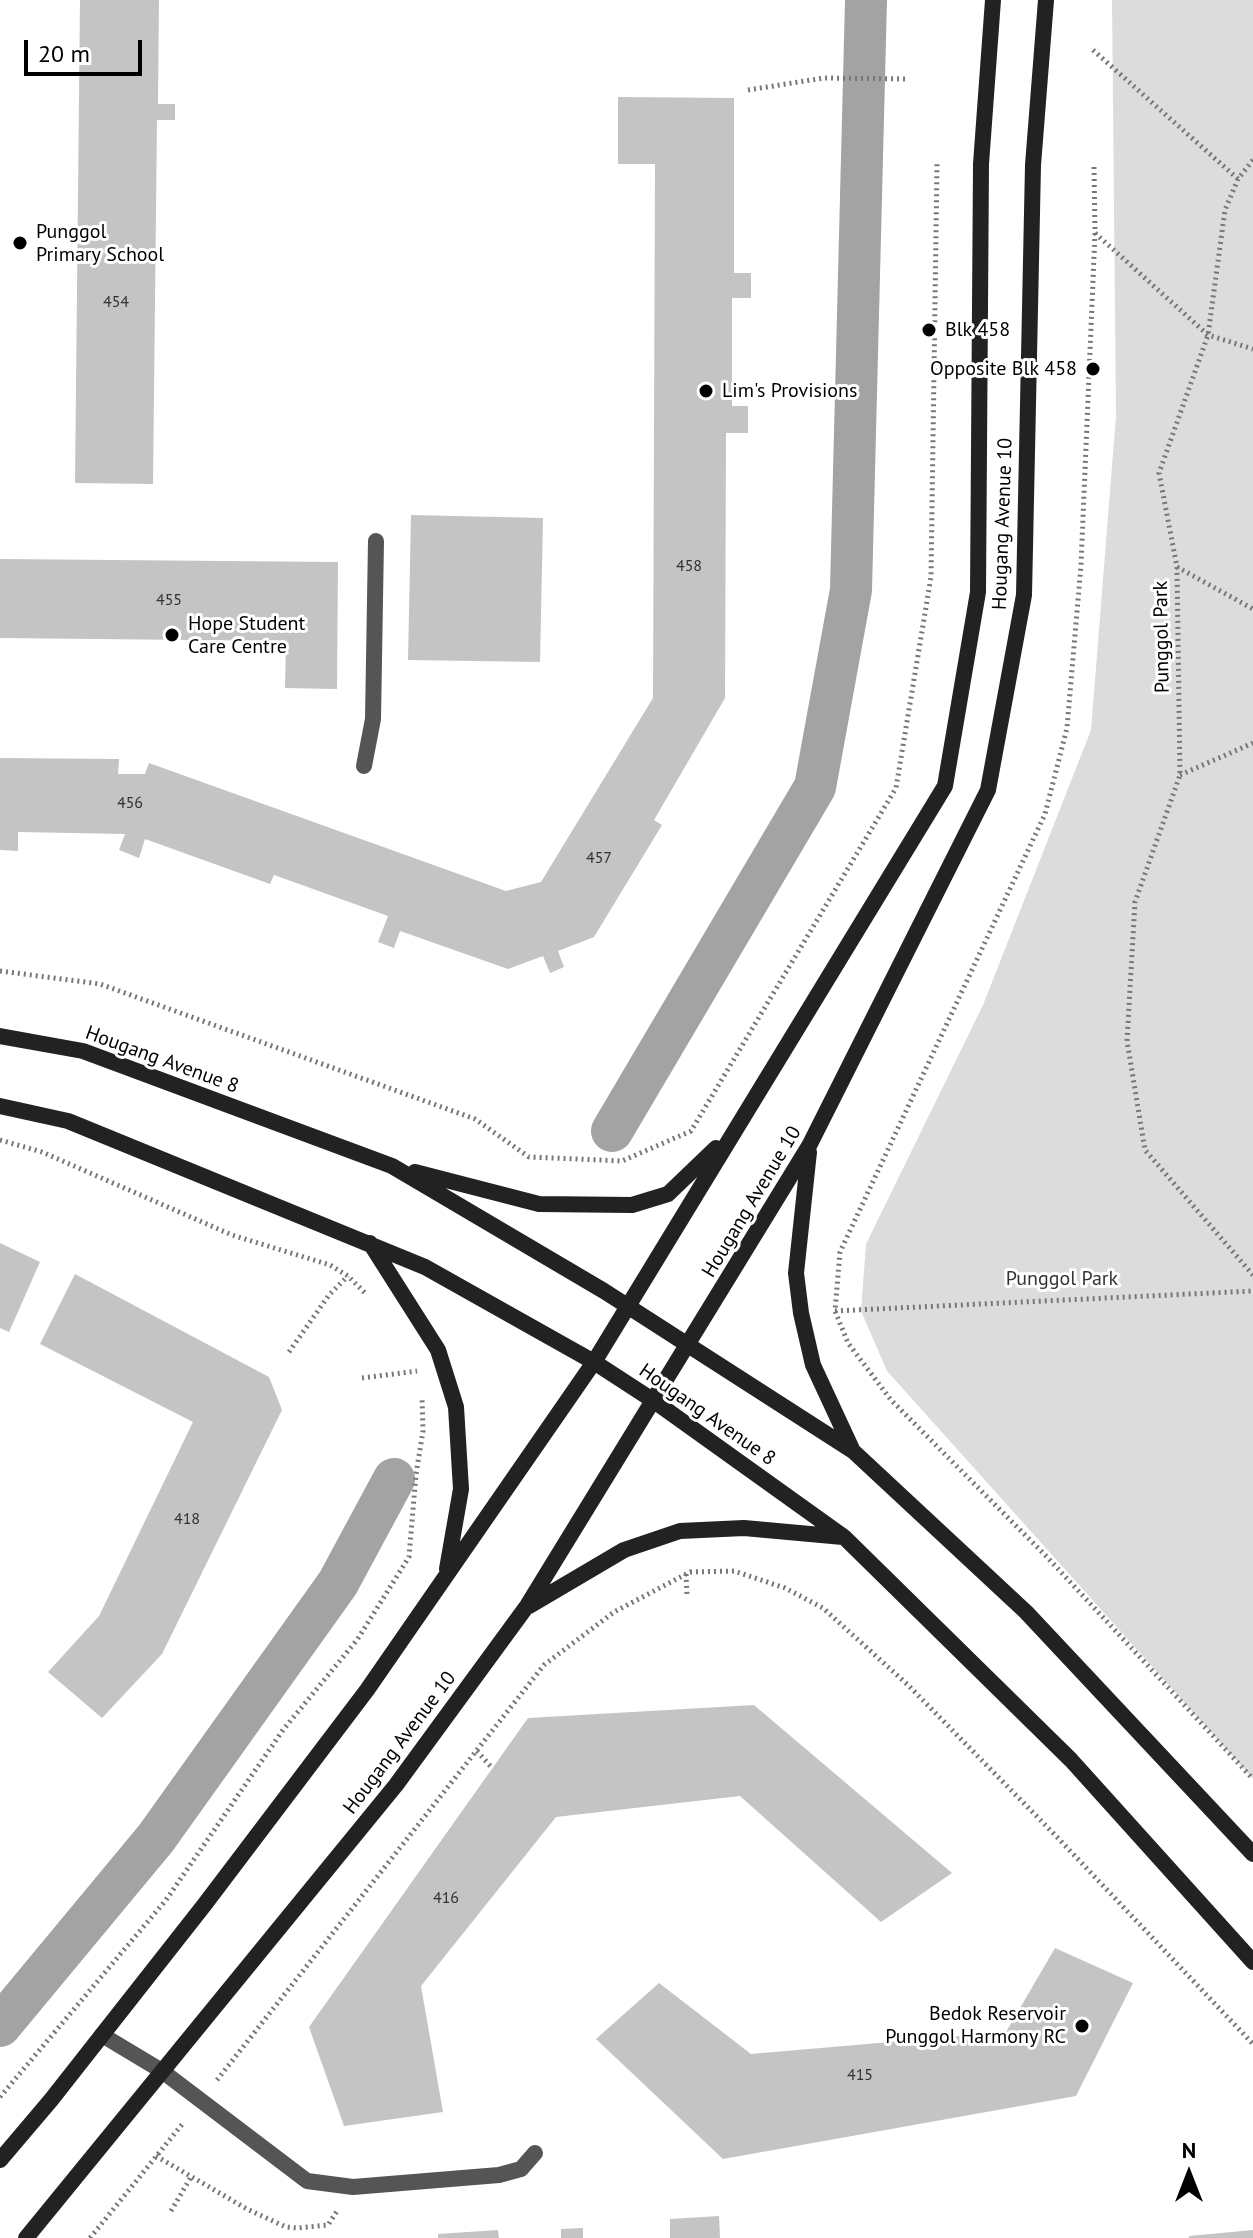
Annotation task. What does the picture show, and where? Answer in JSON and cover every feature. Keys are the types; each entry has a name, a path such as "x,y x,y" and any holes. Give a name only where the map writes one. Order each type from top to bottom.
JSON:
{"main road":[{"name":"Hougang Avenue 10","path":"0,2160 102,2035 358,1703 594,1362 945,786 978,592 981,164 993,0"},
{"name":"Hougang Avenue 10","path":"26,2238 396,1785 527,1606 809,1146 988,790 1024,595 1033,165 1046,0"},
{"name":"Hougang Avenue 8","path":"0,1036 83,1051 392,1166 604,1291 853,1451 1026,1612 1253,1854"},
{"name":"Hougang Avenue 8","path":"0,1106 68,1121 425,1267 594,1362 654,1401 844,1537 1071,1760 1253,1962"},
{"path":"392,1166 539,1204 632,1205 668,1194 732,1133"},
{"path":"809,1146 796,1273 801,1313 813,1365 853,1451"},
{"path":"370,1243 438,1350 456,1407 461,1489 446,1576"},
{"path":"527,1606 624,1550 680,1531 744,1528 844,1537"}],"lane":[{"path":"364,766 373,719 376,541"},
{"path":"102,2035 162,2071 307,2181 353,2187 499,2175 521,2169 535,2153"}],"path":[{"path":"1093,50 1238,179"},
{"path":"748,90 824,78 909,79"},
{"name":"Punggol Park","path":"1253,160 1238,179 1225,210 1208,335 1159,473 1177,567 1180,775 1135,902 1127,1041 1145,1150 1253,1275"},
{"path":"0,971 100,984 475,1119 529,1157 622,1161 691,1131 896,788 931,577 937,164"},
{"path":"1095,233 1208,335 1253,349"},
{"path":"1177,567 1253,609"},
{"path":"1180,775 1253,743"},
{"path":"0,1140 42,1152 232,1235 330,1265 348,1276 368,1296"},
{"path":"289,1352 329,1295 348,1276"},
{"path":"1253,1291 835,1311 848,1343 891,1400 1047,1557 1253,1779"},
{"path":"412,1356 419,1379"},
{"path":"362,1378 417,1371"},
{"path":"0,2097 166,1900 283,1730 357,1640 409,1557 423,1431 421,1387"},
{"path":"90,2238 544,1665 614,1612 686,1574 734,1571 785,1588 823,1608 908,1685 1253,2044"},
{"path":"686,1574 687,1595"},
{"path":"477,1751 492,1768"},
{"path":"156,2156 247,2209 286,2227 328,2225 353,2187"},
{"path":"171,2211 191,2177"}],"green space":[{"name":"Punggol Park","path":"1112,0 1253,0 1253,1779 887,1371 861,1311 866,1244 983,1005 1091,730 1116,416"}],"building":[{"path":"80,0 159,0 158,104 175,104 175,120 157,120 153,484 75,483"},
{"path":"618,97 734,98 734,273 751,273 751,298 732,298 732,406 748,406 748,433 726,433 725,698 654,820 662,825 594,937 558,951 564,967 550,973 543,956 508,969 400,931 394,948 378,942 388,916 274,875 270,884 145,839 139,858 119,850 125,834 18,832 18,851 0,850 0,758 119,759 118,774 145,774 149,763 506,891 541,882 653,698 655,164 618,164"},
{"path":"411,515 543,518 540,662 408,660"},
{"path":"0,559 338,562 337,689 285,688 286,641 0,638"},
{"path":"0,1243 40,1262 9,1332 0,1328"},
{"path":"75,1274 269,1377 282,1410 162,1654 102,1718 48,1672 99,1616 193,1422 40,1344"},
{"path":"754,1705 952,1873 881,1922 740,1796 556,1817 421,1986 443,2112 344,2126 309,2027 528,1718"},
{"path":"1055,1948 1133,1983 1076,2096 723,2159 596,2039 659,1983 751,2054 1006,2032"},
{"path":"719,2216 720,2238 670,2238 670,2219"},
{"path":"583,2228 583,2238 561,2238 561,2229"},
{"path":"498,2230 499,2238 438,2238 438,2234"},
{"path":"1253,2230 1253,2238 1189,2238 1189,2236"}],"waterway":[{"path":"612,1131 815,787 851,590 866,0"},
{"path":"0,2026 156,1838 338,1583 394,1479"}],"place":[{"name":"Punggol Primary School","path":"20,243"},
{"name":"Blk 458","path":"929,330"},
{"name":"Opposite Blk 458","path":"1093,369"},
{"name":"Lim's Provisions","path":"706,391"},
{"name":"Hope Student Care Centre","path":"172,635"},
{"name":"Bedok Reservoir Punggol Harmony RC","path":"1082,2026"}]}
